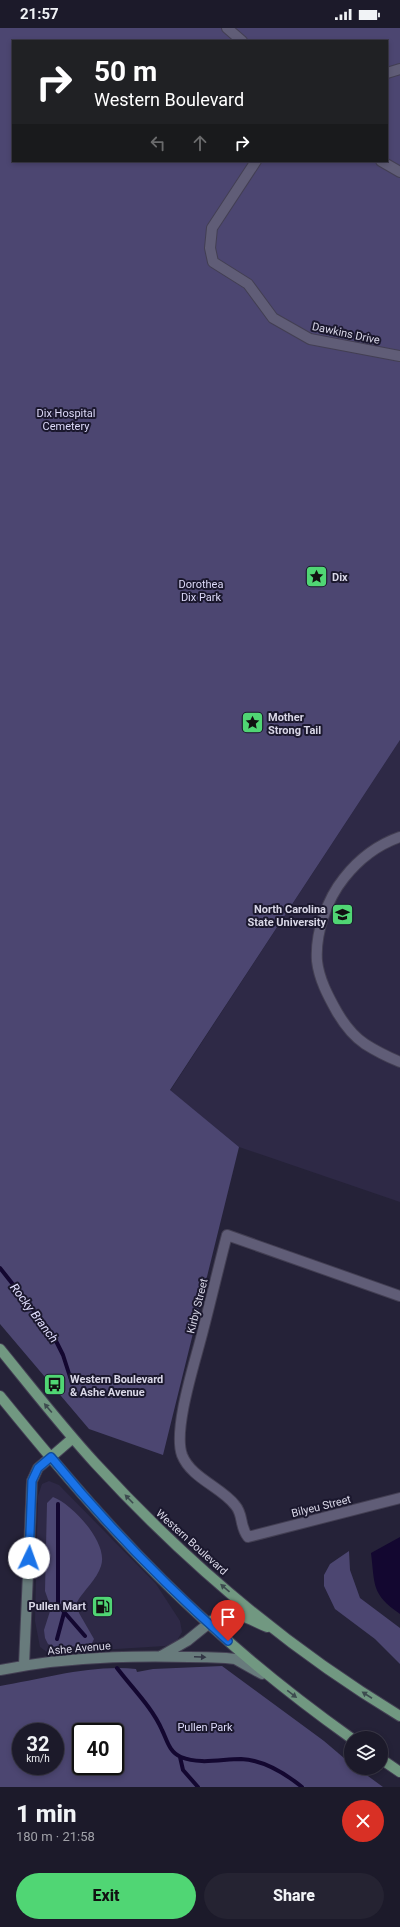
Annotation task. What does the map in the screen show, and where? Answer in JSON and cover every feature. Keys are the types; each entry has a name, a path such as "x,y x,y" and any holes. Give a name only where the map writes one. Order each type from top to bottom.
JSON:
{"main road":[{"name":"Western Boulevard","path":"0,1349 95,1463 164,1534 276,1631 355,1687 400,1716"},
{"path":"0,1396 123,1539 208,1624 276,1682 344,1733"},
{"path":"51,1457 73,1438"},
{"path":"208,1624 216,1616 231,1613 276,1631"},
{"path":"388,1764 400,1772"}],"street":[{"path":"227,28 241,40"},
{"path":"388,73 400,69"},
{"name":"Dawkins Drive","path":"255,162 212,228 210,248 214,262 248,284 273,318 310,339 400,356"},
{"path":"383,162 400,172"},
{"path":"400,837 386,842 359,861 335,889 321,928 317,960 320,975 333,1005 352,1032 375,1050 400,1062"},
{"name":"Kirby Street","path":"248,1537 242,1527 241,1512 238,1507 191,1467 183,1456 180,1447 186,1397 227,1235 400,1296"},
{"path":"24,1665 32,1481 38,1468 51,1457"},
{"name":"Bilyeu Street","path":"248,1537 400,1498"},
{"name":"Ashe Avenue","path":"161,1656 187,1641 208,1624"},
{"name":"Ashe Avenue","path":"0,1670 24,1665 108,1657 161,1656 235,1660 276,1682"}],"shaded area":[{"name":"North Carolina State University","path":"400,740 400,1202 239,1147 170,1091"},
{"path":"49,1481 59,1485 156,1584 180,1621 182,1632 176,1642 165,1646 51,1653 40,1647 35,1621 38,1496 42,1484"},
{"path":"400,1537 400,1614 384,1601 376,1588 371,1553"}],"green space":[{"name":"Dorothea Dix Park","path":"0,28 400,28 400,740 170,1090 239,1147 163,1455 89,1429 0,1324"},
{"path":"53,1497 61,1501 79,1516 100,1546 102,1557 99,1571 77,1602 79,1613 94,1639 91,1645 57,1648 48,1644 45,1638 44,1630 51,1608 45,1591 47,1503"},
{"path":"349,1551 350,1570 360,1598 400,1628 400,1664 375,1639 335,1609 324,1586 324,1575 330,1564"},
{"name":"Pullen Park","path":"222,1666 324,1741 344,1758 344,1775 367,1775 383,1787 0,1787 0,1686 85,1670 120,1668 136,1669 137,1672 153,1669"}],"waterway":[{"name":"Rocky Branch","path":"0,1268 53,1335 63,1355 72,1383"},
{"name":"Rocky Branch","path":"58,1504 58,1605 85,1636"},
{"path":"57,1639 64,1613"},
{"name":"Rocky Branch","path":"117,1668 153,1713 169,1745 177,1755 196,1761 241,1759 258,1762 274,1768 302,1787"},
{"path":"180,1757 183,1770 198,1787"}],"place":[{"name":"Dix","path":"317,577"},
{"name":"Mother Strong Tail","path":"253,723"},
{"name":"North Carolina State University","path":"342,915"},
{"name":"Western Boulevard & Ashe Avenue","path":"54,1385"},
{"name":"Pullen Mart","path":"102,1606"}],"route":[{"path":"29,1558 32,1481 38,1468 51,1457 128,1545 208,1624 228,1641"}],"park label":[{"name":"Dix Hospital Cemetery","path":"66,419"}]}
